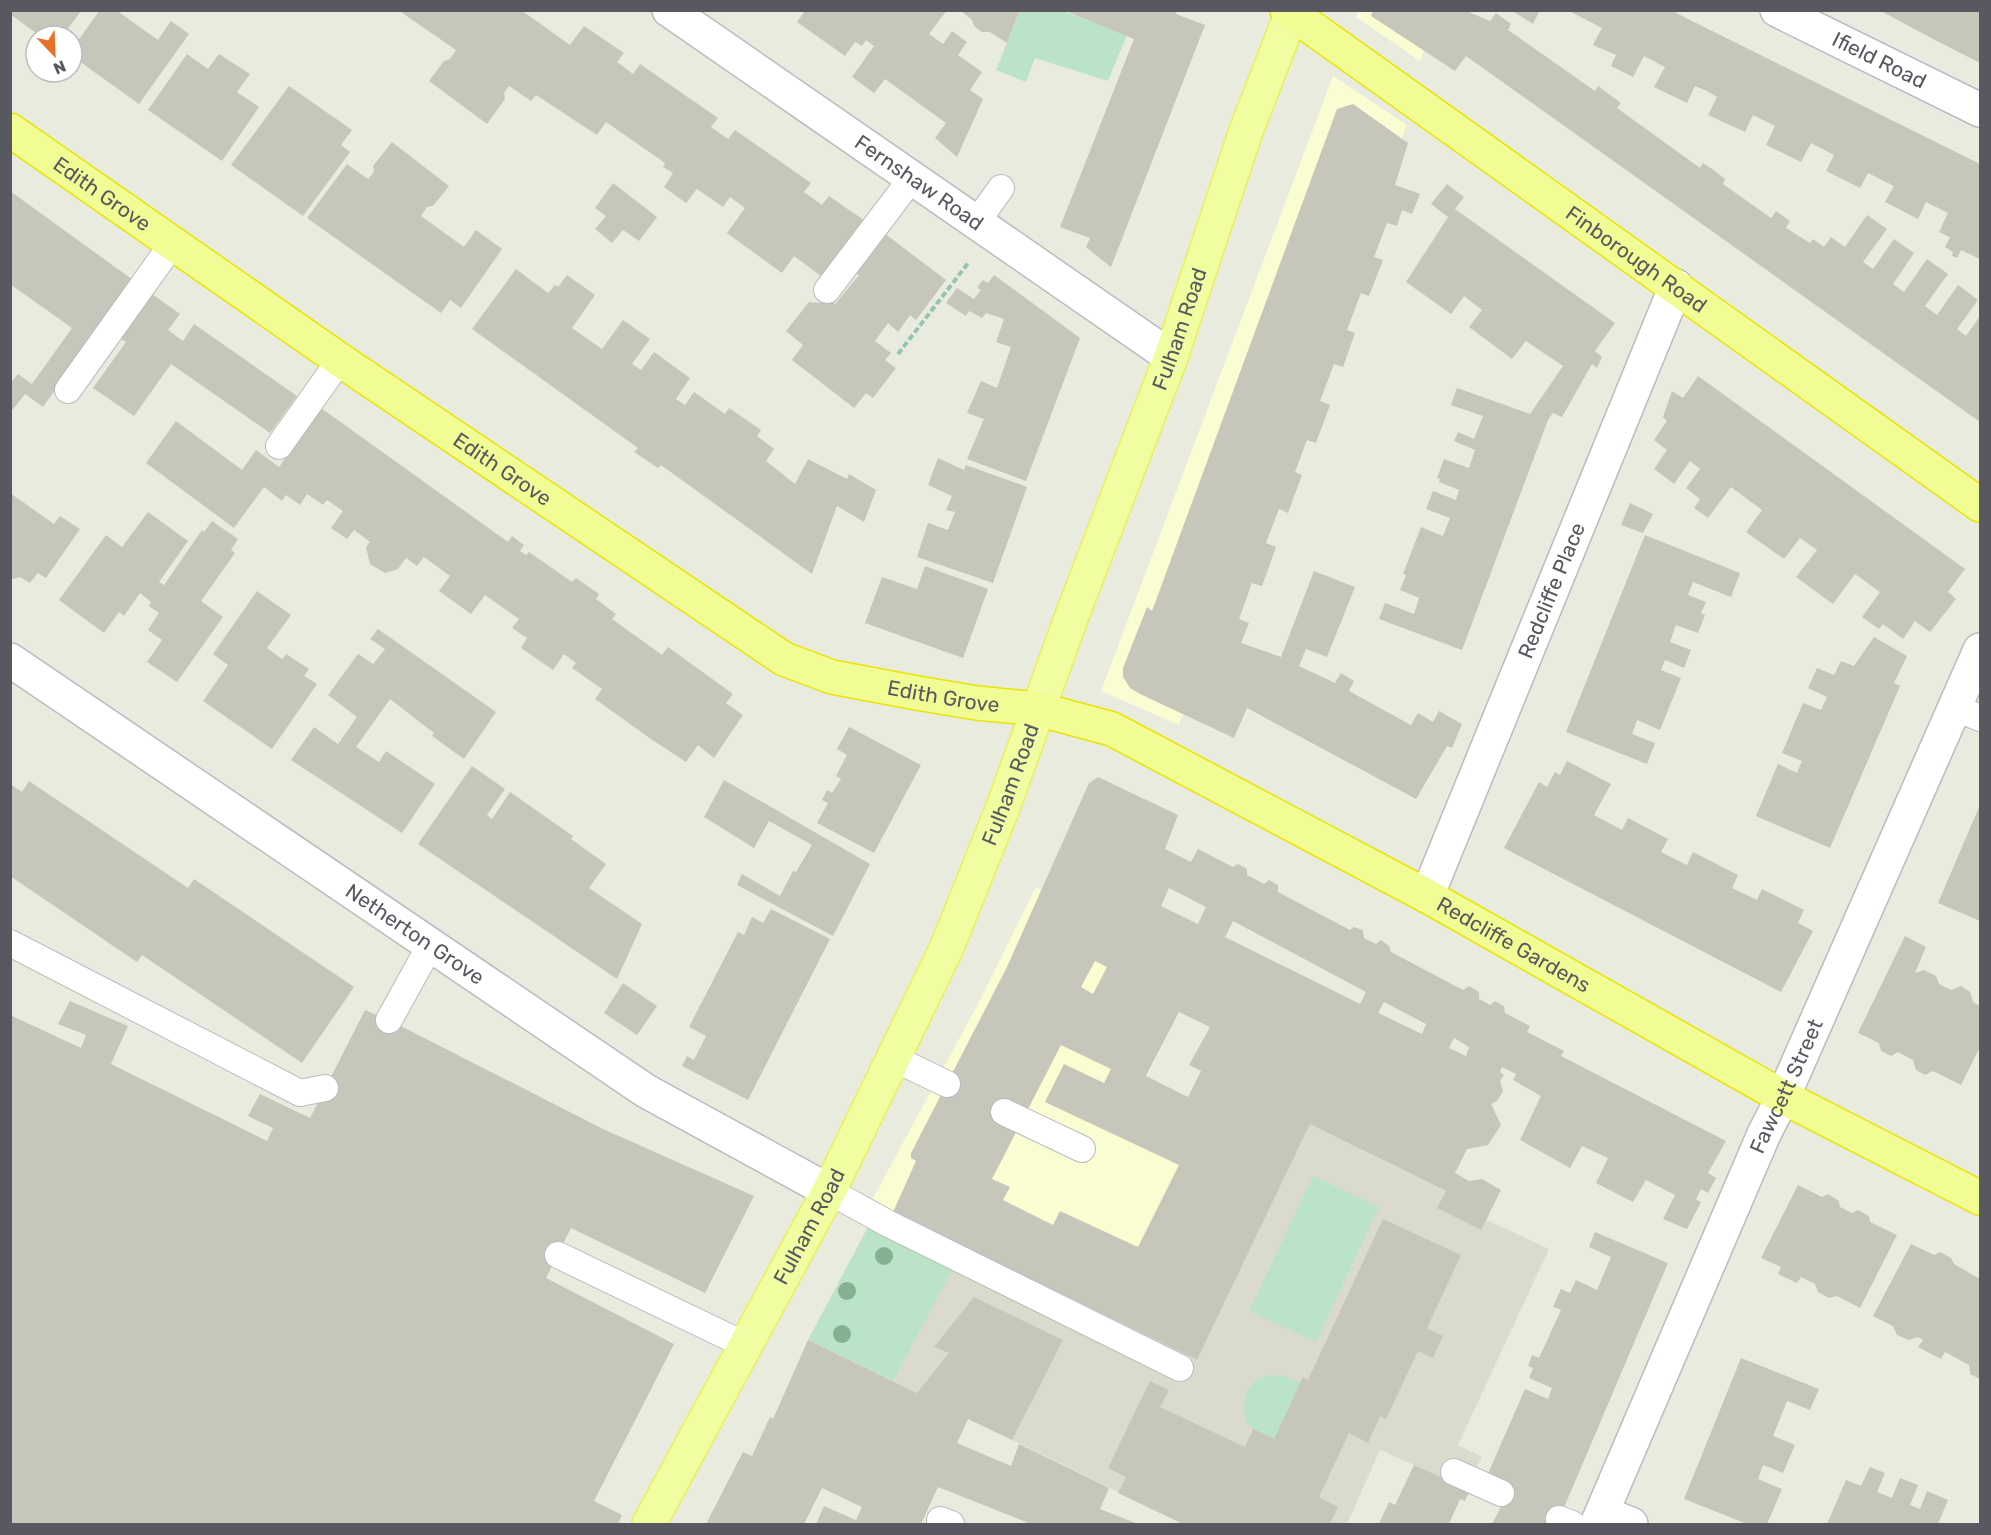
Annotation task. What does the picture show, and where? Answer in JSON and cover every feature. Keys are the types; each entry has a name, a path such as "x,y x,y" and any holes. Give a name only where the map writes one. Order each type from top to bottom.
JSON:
{"highway":[{"name":"Finborough Road","path":"1291,11 1980,505"},
{"name":"Edith Grove","path":"10,129 340,360 784,659 832,677 937,697 1038,709"},
{"name":"Redcliffe Gardens","path":"1038,709 1112,729 1427,896 1782,1097 1980,1198"}],"main road":[{"name":"Fulham Road","path":"649,1524 829,1191 947,947 1002,810 1073,613 1171,357 1246,131 1291,11"}],"street":[{"name":"Fernshaw Road","path":"669,10 1171,357"},
{"name":"Ifield Road","path":"1777,10 1980,110"},
{"name":"Redcliffe Place","path":"1427,896 1676,286"},
{"name":"Fawcett Street","path":"1592,1521 1764,1134 1968,713 1980,650"},
{"name":"Netherton Grove","path":"10,660 646,1090 829,1191"}],"lane":[{"path":"827,290 912,178"},
{"path":"984,227 1001,188"},
{"path":"68,390 172,243"},
{"path":"279,446 340,360"},
{"path":"10,943 300,1093 325,1088"},
{"path":"389,1020 431,944"},
{"path":"893,1058 947,1084"},
{"path":"1004,1112 1082,1149"},
{"path":"829,1191 1180,1368"},
{"path":"558,1255 745,1345"},
{"path":"1454,1472 1501,1493"}],"path":[{"path":"898,354 984,227"}],"shaded area":[{"path":"1020,11 1063,11 1127,35 1108,81 1035,58 1026,82 996,70"},
{"path":"1359,11 1441,11 1420,61 1356,17"},
{"path":"1333,76 1407,125 1179,725 1101,691"},
{"path":"1036,887 1200,968 1136,1099 1286,1173 1197,1360 871,1202 978,1004"},
{"path":"1310,1124 1490,1213 1487,1220 1549,1249 1458,1445 1482,1457 1466,1488 1380,1450 1347,1524 1183,1524 893,1381 881,1231 893,1212 1197,1360"},
{"path":"1313,1176 1379,1207 1316,1342 1249,1311"},
{"path":"869,1225 952,1270 893,1381 808,1340"},
{"path":"1272,1375 1285,1376 1300,1383 1274,1439 1252,1428 1244,1416 1243,1409 1248,1389 1260,1378"}],"building":[{"path":"10,10 82,10 71,24 24,24 10,14"},
{"path":"100,10 122,10 120,13 158,40 171,21 189,34 139,104 84,65 84,32"},
{"path":"398,10 521,10 570,45 584,26 624,53 617,62 633,74 640,64 718,118 711,127 728,139 735,130 811,183 804,192 822,205 829,196 868,223 826,280 794,256 782,273 727,233 745,208 730,197 723,207 697,189 686,203 664,187 673,173 663,167 665,163 606,122 597,135 536,95 531,101 509,86 504,93 505,99 487,124 429,81 444,61 450,59 456,50"},
{"path":"802,10 947,10 929,34 943,44 952,31 967,42 958,55 982,72 970,90 983,99 957,157 935,138 946,123 885,79 874,93 852,77 874,46 866,40 862,46 855,42 845,56 797,22 804,12"},
{"path":"960,10 1020,10 1007,43 990,32 982,32"},
{"path":"1063,10 1177,10 1176,14 1205,25 1111,267 1086,247 1090,238 1060,227 1134,39"},
{"path":"1373,10 1464,10 1490,21 1496,13 1511,24 1508,30 1595,91 1598,86 1621,103 1617,108 1700,168 1703,163 1715,171 1725,179 1723,184 1771,218 1776,211 1790,221 1786,228 1810,243 1813,239 1824,247 1831,237 1845,247 1867,215 1887,229 1863,262 1873,269 1894,239 1914,253 1893,284 1904,292 1927,259 1948,274 1925,306 1937,315 1958,285 1978,300 1957,329 1966,336 1980,316 1980,422 1466,56 1455,71 1371,16"},
{"path":"1511,10 1540,10 1533,24"},
{"path":"1567,10 1670,10 1980,164 1980,259 1961,250 1957,258 1952,256 1953,252 1945,247 1950,237 1939,232 1948,213 1926,202 1918,219 1885,202 1894,186 1868,173 1860,188 1826,171 1834,155 1811,143 1801,162 1766,145 1775,126 1753,115 1745,132 1708,115 1717,97 1707,91 1695,86 1687,103 1654,87 1665,67 1644,56 1633,77 1611,66 1616,55 1593,45 1602,28"},
{"path":"1879,10 1980,10 1980,63 1933,39"},
{"path":"187,54 208,69 219,54 250,74 237,92 259,107 222,161 148,110"},
{"path":"289,86 352,130 341,145 350,152 303,216 231,165"},
{"path":"1353,104 1408,143 1395,185 1420,194 1412,214 1402,210 1397,226 1387,223 1374,257 1383,260 1369,296 1361,293 1347,330 1355,333 1343,367 1334,364 1320,401 1330,405 1316,443 1307,440 1295,472 1302,475 1288,513 1279,509 1266,543 1276,547 1262,586 1252,583 1239,619 1249,623 1241,643 1281,657 1314,571 1355,587 1327,657 1306,649 1299,666 1335,683 1341,673 1354,681 1349,691 1411,725 1418,713 1433,722 1439,711 1462,724 1452,748 1447,746 1416,799 1247,708 1234,738 1140,694 1130,688 1123,677 1123,668 1147,607 1152,611 1337,109"},
{"path":"392,142 449,186 433,206 427,207 421,216 464,247 476,230 502,249 461,308 450,300 441,313 307,218 347,164 368,179 374,172 373,166"},
{"path":"613,183 657,217 639,241 623,230 612,243 595,229 606,216 595,208"},
{"path":"1447,184 1464,197 1455,209 1615,323 1595,351 1602,357 1597,368 1592,364 1562,417 1553,413 1548,420 1462,650 1379,619 1385,603 1414,614 1419,598 1400,590 1406,575 1403,574 1421,527 1443,536 1450,518 1426,509 1433,491 1456,500 1459,490 1439,482 1440,479 1437,478 1444,459 1469,468 1475,450 1454,441 1458,432 1474,439 1483,416 1451,405 1457,388 1530,414 1563,366 1526,341 1512,359 1469,327 1482,310 1464,296 1451,314 1406,282 1448,217 1431,204"},
{"path":"10,191 133,280 43,407 25,394 10,413 10,384 18,374 32,384 72,328 10,284 12,263 10,262"},
{"path":"880,230 946,280 916,320 910,315 898,332 888,323 875,341 891,353 885,360 896,368 873,398 866,393 854,408 792,360 803,345 786,331 809,302 823,303 827,298 835,304 859,275 850,269"},
{"path":"516,269 548,293 555,285 558,287 567,275 595,295 572,328 602,349 623,320 650,339 632,364 641,370 654,352 690,378 676,399 685,405 694,392 725,414 729,408 761,430 757,436 774,449 766,461 795,484 808,459 847,479 849,474 876,490 864,522 837,506 812,574 661,465 658,468 634,452 638,448 472,329"},
{"path":"994,275 1080,338 1026,481 967,459 984,419 967,413 981,381 997,388 1011,347 996,342 1004,319 986,313 982,318 969,311 966,316 946,303 957,288 974,299 981,290 977,287 983,280 988,283"},
{"path":"148,291 180,314 168,330 183,341 194,324 297,396 270,433 171,364 134,416 93,388 126,342 116,336"},
{"path":"1698,376 1965,569 1948,592 1956,599 1930,632 1915,621 1903,639 1883,624 1879,629 1862,617 1880,592 1855,574 1833,604 1796,577 1817,550 1800,538 1784,559 1746,532 1762,510 1731,487 1708,518 1694,508 1700,499 1686,488 1700,469 1690,461 1674,484 1654,469 1667,450 1654,440 1667,421 1663,417 1672,391 1683,398"},
{"path":"321,408 508,542 512,536 524,545 520,551 526,555 529,552 572,582 576,578 599,594 596,599 616,614 612,619 662,655 668,647 733,694 726,703 743,715 714,758 698,745 686,762 651,739 595,699 602,689 572,668 576,663 564,654 553,670 521,648 527,638 512,628 519,619 485,595 471,614 439,591 450,576 424,557 417,566 406,558 398,569 385,573 370,564 366,547 370,542 354,530 347,539 331,528 343,511 327,500 323,505 307,494 300,505 286,495 282,501 264,487 234,528 146,463 176,421 242,470 256,450 279,467"},
{"path":"938,458 964,470 966,465 1027,487 993,583 917,557 928,523 948,530 955,512 946,510 952,496 928,485"},
{"path":"10,493 54,524 60,516 80,529 46,578 38,573 30,583 20,577 10,578"},
{"path":"1630,503 1653,514 1643,533 1621,525"},
{"path":"148,512 188,541 159,582 164,585 202,530 204,532 212,521 238,539 231,550 235,553 201,601 223,617 177,682 147,662 162,640 148,630 159,613 149,606 151,602 140,593 124,616 119,612 104,633 59,600 106,535 122,547"},
{"path":"1645,535 1740,573 1731,597 1693,582 1688,595 1706,602 1701,613 1705,615 1698,633 1676,625 1670,642 1691,650 1684,668 1665,660 1661,670 1681,678 1660,730 1637,720 1632,734 1655,743 1647,764 1566,732"},
{"path":"925,566 988,589 963,658 865,623 882,577 917,589"},
{"path":"257,591 291,615 267,648 282,659 286,654 309,669 304,676 317,684 272,749 203,701 228,665 213,654"},
{"path":"378,629 496,712 464,759 432,736 434,733 390,699 356,747 379,762 386,751 435,784 402,833 291,760 314,727 338,744 357,717 328,695 358,654 373,664 385,649 370,639"},
{"path":"1874,637 1907,656 1894,683 1900,686 1830,848 1756,816 1778,764 1797,773 1802,761 1782,753 1803,703 1821,710 1827,697 1808,688 1817,668 1834,675 1841,661 1854,666"},
{"path":"849,727 921,765 874,853 817,823 828,803 822,800 827,790 832,793 841,779 836,776 847,755 837,749"},
{"path":"1567,761 1611,784 1594,815 1622,830 1628,818 1668,839 1661,852 1687,865 1693,852 1738,875 1732,888 1757,900 1762,889 1804,910 1798,923 1813,931 1781,992 1504,848 1539,782 1547,787 1555,772 1560,775"},
{"path":"472,766 505,789 487,815 492,819 510,792 573,836 571,839 606,864 589,888 642,924 617,979 418,844"},
{"path":"1098,777 1178,815 1165,849 1191,862 1198,849 1233,867 1238,864 1247,869 1247,875 1264,884 1269,880 1278,885 1278,892 1350,930 1354,927 1363,930 1364,938 1376,944 1381,940 1389,946 1391,952 1463,990 1469,986 1479,992 1479,999 1490,1005 1495,1001 1504,1006 1505,1013 1530,1026 1527,1032 1564,1051 1561,1056 1726,1141 1708,1173 1716,1178 1708,1193 1701,1189 1696,1199 1701,1202 1687,1229 1663,1219 1675,1195 1646,1180 1633,1202 1596,1183 1608,1158 1582,1146 1570,1168 1520,1140 1541,1096 1513,1080 1516,1074 1502,1067 1500,1072 1504,1075 1500,1081 1503,1091 1497,1101 1491,1104 1501,1125 1488,1145 1467,1149 1455,1173 1469,1181 1482,1179 1501,1190 1481,1230 1437,1208 1446,1191 1310,1124 1197,1360 893,1212 916,1161 911,1158 911,1153 1007,967 1089,783","holes":["1169,888 1206,907 1198,924 1161,906","1233,921 1366,992 1360,1004 1225,937","1095,961 1107,967 1093,994 1081,987","1384,1002 1426,1024 1422,1034 1378,1013","1179,1012 1210,1027 1189,1065 1201,1071 1188,1097 1146,1076","1454,1038 1469,1047 1466,1056 1449,1048","1061,1045 1111,1069 1104,1083 1064,1064 1045,1102 1179,1165 1138,1247 1060,1211 1053,1225 1003,1200 1010,1187 992,1179"]},
{"path":"724,780 870,864 833,936 737,885 742,874 780,896 793,871 796,872 812,845 769,821 754,848 704,817"},
{"path":"29,781 188,888 194,879 354,987 302,1063 142,955 137,962 10,876 10,784 22,792"},
{"path":"1980,805 1980,921 1938,903"},
{"path":"771,909 830,939 748,1100 682,1066 687,1056 694,1060 706,1036 689,1027 738,932 744,935 752,917 763,923"},
{"path":"1905,936 1926,947 1915,973 1924,970 1936,976 1939,984 1951,990 1961,986 1970,992 1973,1002 1980,1006 1980,1047 1961,1085 1933,1071 1925,1075 1916,1070 1913,1060 1898,1052 1891,1056 1881,1051 1879,1043 1858,1033"},
{"path":"623,983 657,1006 637,1035 604,1013"},
{"path":"70,1001 128,1026 111,1064 267,1141 273,1128 248,1116 260,1094 310,1118 365,1010 603,1129 754,1196 705,1293 571,1228 546,1278 674,1344 594,1501 622,1515 618,1524 10,1524 10,1015 81,1048 86,1035 58,1024"},
{"path":"1798,1185 1822,1197 1828,1194 1839,1201 1840,1207 1852,1213 1858,1210 1869,1216 1870,1222 1897,1235 1860,1308 1837,1296 1829,1298 1818,1292 1815,1284 1801,1277 1797,1283 1778,1274 1781,1267 1761,1258"},
{"path":"1383,1219 1461,1255 1427,1328 1443,1336 1433,1358 1418,1351 1386,1419 1380,1416 1368,1443 1349,1433 1319,1497 1338,1507 1330,1524 1183,1524 1118,1493 1126,1477 1108,1468 1150,1381 1169,1390 1160,1407 1245,1447 1253,1429 1274,1439 1303,1377 1308,1380"},
{"path":"1595,1232 1668,1263 1557,1524 1492,1524 1502,1505 1486,1478 1525,1389 1548,1399 1552,1388 1529,1378 1533,1368 1528,1366 1532,1355 1539,1358 1561,1310 1553,1307 1561,1289 1570,1293 1576,1280 1597,1290 1611,1257 1589,1247"},
{"path":"1911,1244 1934,1255 1940,1252 1951,1258 1954,1264 1980,1279 1980,1379 1970,1374 1969,1365 1945,1352 1941,1359 1918,1347 1923,1340 1918,1337 1909,1340 1897,1335 1893,1326 1873,1316"},
{"path":"974,1297 1063,1340 1012,1440 968,1419 957,1443 1011,1466 1019,1444 1109,1488 1100,1509 1138,1524 1031,1524 938,1487 921,1524 816,1524 824,1506 856,1520 862,1507 822,1488 804,1524 706,1524 743,1452 752,1456 770,1417 773,1419 808,1340 917,1393 949,1353 934,1347"},
{"path":"1741,1358 1819,1389 1810,1410 1787,1401 1773,1436 1795,1445 1783,1473 1763,1465 1758,1479 1782,1489 1767,1524 1747,1524 1684,1499"},
{"path":"1414,1465 1470,1490 1465,1501 1460,1499 1449,1524 1379,1524 1389,1502 1395,1505"},
{"path":"1870,1467 1885,1473 1877,1492 1892,1498 1900,1478 1918,1485 1910,1505 1920,1509 1927,1491 1948,1500 1938,1524 1827,1524 1846,1480 1861,1486"}]}
